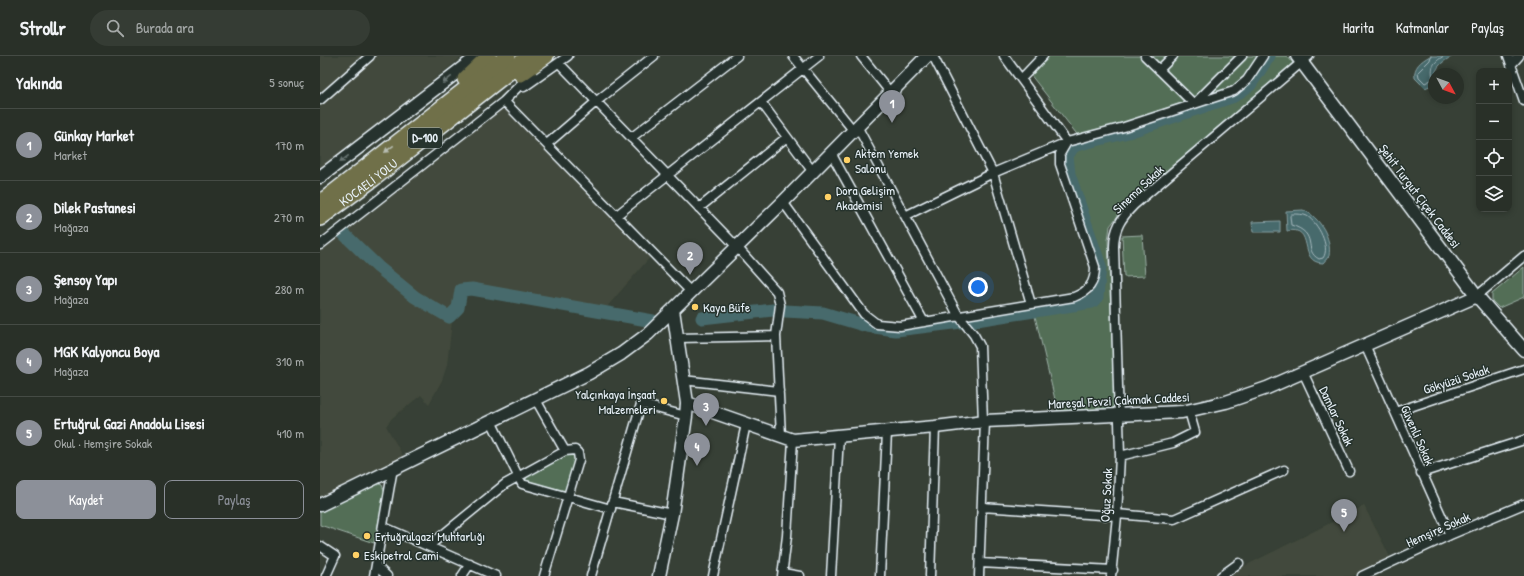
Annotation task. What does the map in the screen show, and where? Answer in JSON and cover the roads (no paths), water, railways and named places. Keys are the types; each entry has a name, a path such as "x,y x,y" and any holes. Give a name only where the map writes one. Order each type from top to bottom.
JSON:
{"highway":[{"path":"416,129 489,56"},
{"name":"D-100","path":"320,203 508,56"},
{"name":"KOCAELİ YOLU","path":"320,218 374,179 529,56"},
{"path":"374,179 552,59"}],"street":[{"path":"321,97 370,56"},
{"path":"320,177 478,56"},
{"path":"504,101 550,56"},
{"path":"320,245 504,101 552,59 568,56"},
{"path":"547,144 597,101 654,56"},
{"path":"631,138 736,56"},
{"path":"793,56 855,128 905,216 958,315 980,346 984,421 979,576"},
{"path":"617,215 666,174 819,56"},
{"path":"861,56 890,92"},
{"path":"320,504 536,400 589,373 621,354 648,334 673,310 783,202 927,56"},
{"path":"933,56 993,173 1031,304"},
{"path":"1004,56 1067,142"},
{"path":"1021,79 1044,56"},
{"path":"1145,56 1194,104"},
{"path":"1159,70 1173,56"},
{"path":"1194,104 1242,56"},
{"path":"905,216 993,173 1067,142 1124,127 1220,96 1241,86 1251,75 1263,56"},
{"path":"1508,56 1524,101"},
{"path":"1511,65 1519,56"},
{"name":"Şehit Turgut Çiçek Caddesi","path":"1303,58 1477,296 1524,350"},
{"name":"Sinema Sokak","path":"1119,414 1114,238 1120,222 1134,205 1303,58"},
{"path":"552,59 597,101 737,247 777,292 780,305 776,336 781,436"},
{"path":"504,101 691,292"},
{"path":"761,102 812,172"},
{"path":"699,208 787,137"},
{"path":"783,202 867,318 877,324 886,326 900,326 958,315 1074,297 1084,293 1091,286 1095,277 1095,267 1060,164 1060,154 1067,142"},
{"path":"831,153 924,322"},
{"name":"Mareşal Fevzi Çakmak Caddesi","path":"686,403 793,440 887,432 984,421 1189,411 1248,394 1303,372 1477,296 1524,256"},
{"path":"659,576 672,514 686,416 686,403 673,310"},
{"path":"677,338 776,336"},
{"name":"Güvenli Sokak","path":"1364,345 1450,535"},
{"name":"Gökyüzü Sokak","path":"1394,412 1524,369"},
{"name":"Damlar Sokak","path":"1303,372 1349,471"},
{"path":"683,380 779,391"},
{"path":"536,400 565,451"},
{"path":"591,576 641,404 686,416"},
{"path":"1120,456 1173,443 1195,432 1189,411"},
{"name":"Oğuz Sokak","path":"1112,573 1120,456 1119,414"},
{"path":"491,421 523,486 567,497 672,514"},
{"path":"713,576 746,424"},
{"path":"930,576 935,427"},
{"path":"880,576 887,432"},
{"path":"831,576 839,436"},
{"path":"793,440 782,574 800,576"},
{"path":"1421,473 1524,440"},
{"path":"429,546 505,484 565,451 574,450 579,456 544,576"},
{"path":"374,576 384,527 393,468"},
{"path":"982,507 1174,519 1284,470"},
{"name":"Hemşire Sokak","path":"1362,576 1450,535 1524,504"},
{"path":"384,527 496,576"},
{"path":"320,546 335,556 326,576"},
{"path":"980,563 1112,573"},
{"path":"1221,576 1239,563"},
{"path":"462,576 470,564"},
{"path":"376,566 387,576"}],"water":[{"path":"1430,56 1453,56 1444,61 1437,68 1428,68 1428,87 1425,88 1415,78 1416,68 1421,62"},
{"path":"1303,210 1315,218 1327,235 1329,242 1329,256 1323,263 1315,261 1310,257 1301,233 1296,231 1287,231 1286,211"},
{"path":"1280,221 1280,232 1253,232 1252,222"}],"waterway":[{"path":"785,311 823,313 867,326 896,330 970,321 1092,302 1097,297 1100,266 1069,174 1067,156 1072,148 1076,145 1128,132 1234,96 1250,85 1269,56"},
{"path":"342,232 378,267 415,297 449,317 458,308 461,290 472,289 653,321"},
{"path":"702,318 773,310"}],"place":[{"name":"Günkay Market","path":"892,123"},
{"name":"Aktem Yemek Salonu","path":"847,160"},
{"name":"Dora Gelişim Akademisi","path":"828,197"},
{"name":"Dilek Pastanesi","path":"690,275"},
{"name":"Kaya Büfe","path":"695,307"},
{"name":"Yalçınkaya İnşaat Malzemeleri","path":"664,401"},
{"name":"Şensoy Yapı","path":"706,426"},
{"name":"MGK Kalyoncu Boya","path":"697,466"},
{"name":"Ertuğrul Gazi Anadolu Lisesi","path":"1344,532"},
{"name":"Ertuğrulgazi Muhtarlığı","path":"367,536"},
{"name":"Eskipetrol Cami","path":"356,555"}]}
